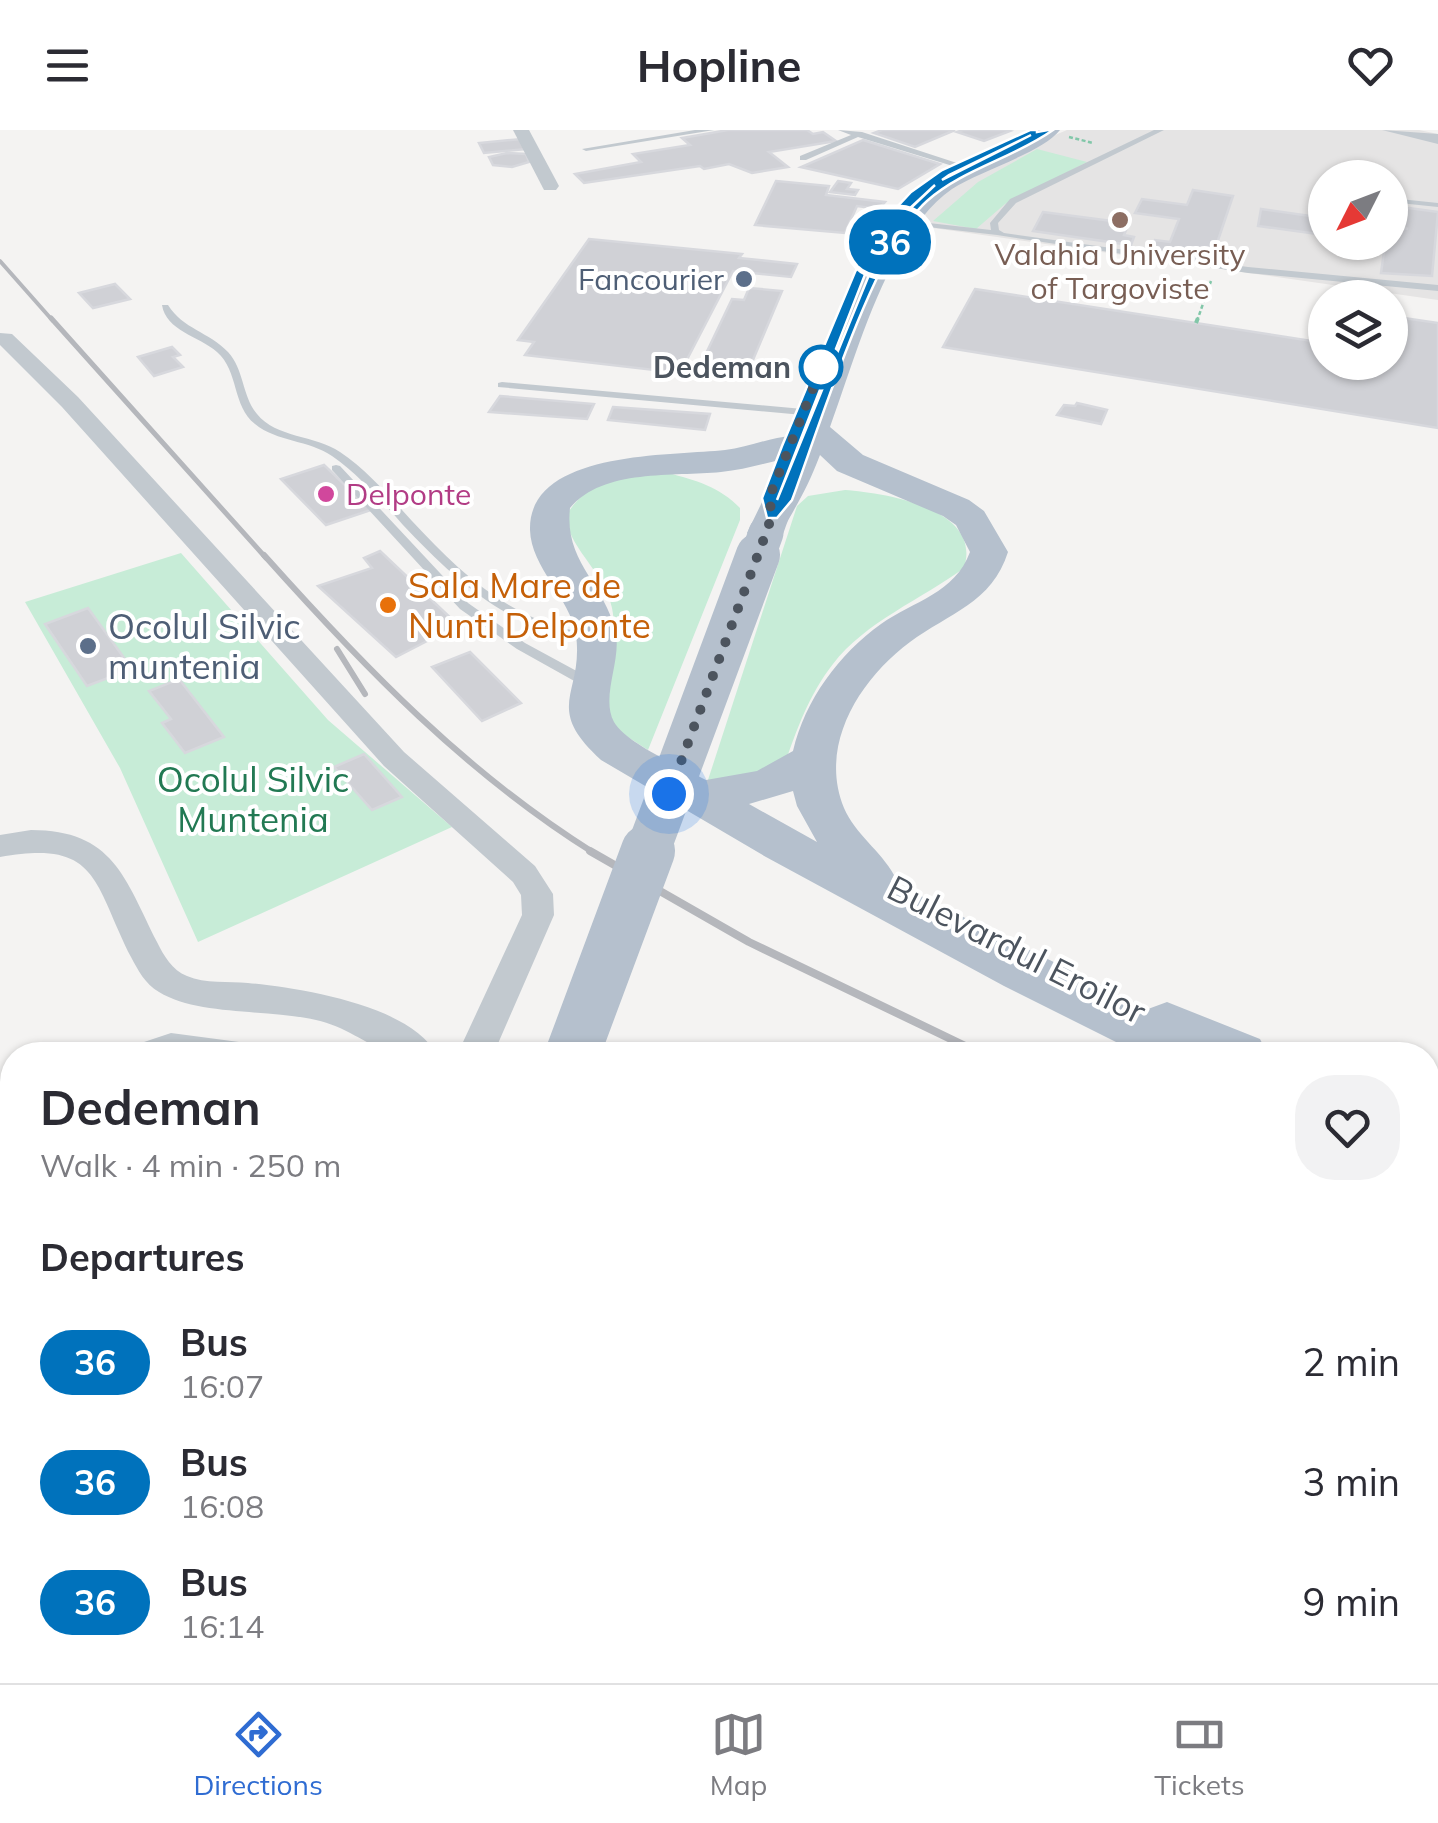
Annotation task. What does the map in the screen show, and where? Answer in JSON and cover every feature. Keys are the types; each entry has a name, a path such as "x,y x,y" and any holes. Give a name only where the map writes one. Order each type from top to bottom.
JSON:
{"main road":[{"path":"577,1042 774,516 801,429 860,272 880,236 909,200 959,165 1033,130"},
{"path":"597,638 581,590 553,548 548,517 567,491 623,469 726,461 801,429 902,222 944,182 1048,130"},
{"path":"780,843 809,777 833,705 856,669 895,633 975,584 985,569 988,552 983,535 971,519 939,500 850,463 801,429"},
{"path":"678,464 737,490 774,516"},
{"path":"774,516 826,486 902,486"},
{"name":"Bulevardul Eroilor","path":"597,638 588,714 605,740 780,843 1075,999 1166,1042"},
{"path":"699,797 809,777"},
{"path":"809,777 834,832 870,875"},
{"name":"Bulevardul Eroilor","path":"780,843 870,875 1104,994 1212,1042"}],"street":[{"path":"521,130 550,186"},
{"path":"1390,130 1438,139"},
{"path":"5,338 70,402 394,760 524,874 537,894 538,915 481,1042"},
{"path":"0,846 36,838 65,840 96,857 111,878 151,964 168,983 298,1002 350,1015 403,1042"}],"lane":[{"path":"586,149 710,130"},
{"path":"842,130 864,132 959,165"},
{"path":"998,233 994,222 1013,202 1160,130"},
{"path":"803,158 864,132"},
{"path":"1408,202 1438,205"},
{"path":"902,222 1248,270 1438,288"},
{"path":"165,307 178,326 214,343 228,356 236,368 250,412 262,423 337,454 480,594 536,624 597,638"},
{"path":"502,386 801,429"},
{"path":"313,443 464,606 522,646 590,684"},
{"path":"163,1042 192,1042"}],"path":[{"path":"1196,323 1211,280"}],"shaded area":[{"name":"Valahia University of Targoviste","path":"1067,130 1419,130 1438,134 1438,300 1408,296 1408,280 1308,281 912,225 943,193 1022,149"}],"green space":[{"path":"1037,149 1087,162 1005,204 976,229 933,221 978,182"},
{"path":"668,473 724,495 740,508 740,520 648,750 612,727 612,608 603,584 575,542 565,518 584,494 596,486 623,477"},
{"path":"845,490 905,500 945,518 959,531 966,548 964,568 877,623 846,649 824,676 810,702 783,769 707,783 797,506 808,496"},
{"name":"Ocolul Silvic Muntenia","path":"181,553 328,720 452,827 198,942 120,768 25,602"}],"building":[{"path":"728,130 807,130 813,134 823,132 836,141 769,152 788,167 752,173 729,164 584,183 575,174 641,162 633,154 690,145 682,138"},
{"path":"955,130 915,147 874,133"},
{"path":"1010,131 984,141 957,132"},
{"path":"522,139 527,149 484,153 479,143"},
{"path":"863,140 940,164 898,189 801,167"},
{"path":"526,154 529,162 512,167 493,165 489,157"},
{"path":"776,181 829,186 826,195 885,202 879,209 857,206 845,233 755,225"},
{"path":"838,181 851,183 847,189 858,190 855,195 830,192"},
{"path":"1193,190 1233,196 1211,261 1150,252 1155,240 1170,242 1179,219 1135,213 1142,199 1187,205"},
{"path":"1408,208 1438,212 1432,276 1381,273 1383,260 1408,260"},
{"path":"1261,209 1308,216 1308,233 1258,226"},
{"path":"1043,212 1112,221 1110,225 1127,228 1124,235 1134,237 1131,245 1033,231"},
{"path":"589,239 742,254 739,258 797,264 791,277 733,271 680,373 525,355 534,342 518,340"},
{"path":"115,284 130,299 93,308 79,293"},
{"path":"749,288 782,291 750,367 702,362 732,299 744,300"},
{"path":"975,289 1308,340 1308,380 1408,380 1408,319 1438,323 1438,428 943,347"},
{"path":"172,347 180,355 173,357 183,367 154,376 138,357"},
{"path":"500,396 594,404 587,419 489,412"},
{"path":"1077,403 1107,410 1101,424 1057,415 1064,405"},
{"path":"613,407 710,414 705,430 608,420"},
{"name":"Delponte","path":"324,465 371,510 326,525 281,479"},
{"name":"Sala Mare de Nunti Delponte","path":"380,551 458,625 396,657 318,586 372,568 364,558"},
{"name":"Ocolul Silvic muntenia","path":"88,608 132,669 87,686 45,624"},
{"path":"470,652 521,703 482,721 432,667"},
{"path":"179,679 224,737 185,753 162,723 171,719 149,691"},
{"path":"364,754 402,797 372,810 334,767"}],"railway":[{"path":"0,261 53,321"},
{"path":"51,318 266,558"},
{"path":"264,555 418,716 502,788 594,853"},
{"path":"337,649 365,694"},
{"path":"590,851 749,942 957,1042"}],"bus line":[{"name":"36","path":"1033,130 946,172 915,194 890,221 860,272 789,446 769,498 772,515 784,500 847,338 902,222 944,182 1048,130"}],"place":[{"name":"Valahia University of Targoviste","path":"1120,220"},
{"name":"Fancourier","path":"744,279"},
{"name":"Dedeman","path":"821,367"},
{"name":"Delponte","path":"326,494"},
{"name":"Sala Mare de Nunti Delponte","path":"388,605"},
{"name":"Ocolul Silvic muntenia","path":"88,646"}],"route":[{"path":"669,794 766,533 772,515 769,498 824,361 821,367"}]}
